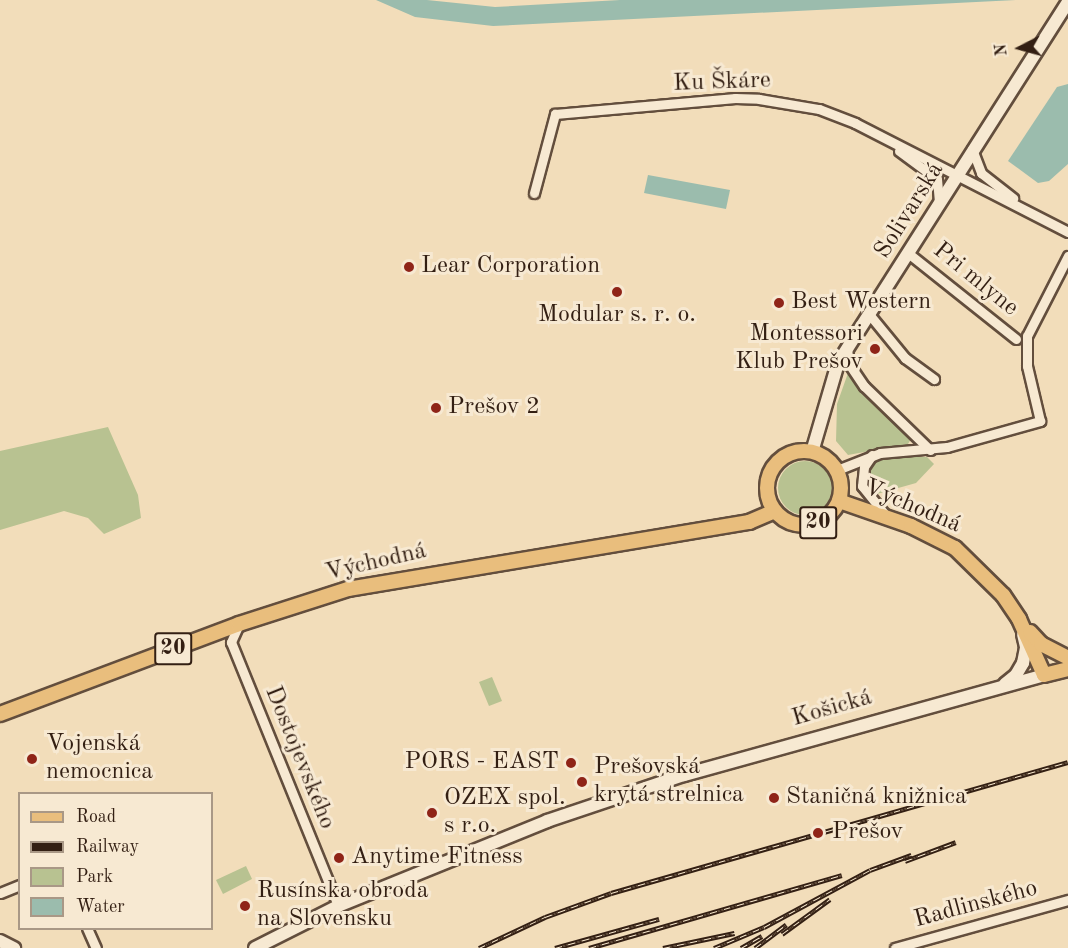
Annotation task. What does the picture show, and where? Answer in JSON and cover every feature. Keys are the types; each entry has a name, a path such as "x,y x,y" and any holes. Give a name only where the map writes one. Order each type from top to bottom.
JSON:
{"main road":[{"name":"20","path":"812,452 837,470 840,480 839,501 834,511 815,524 793,523 775,511 767,489 774,467 791,453 812,452"},
{"name":"Východná","path":"839,501 935,536 970,560 1019,618 1044,675"},
{"name":"Východná","path":"0,714 239,624 386,580 749,522 775,511"},
{"path":"1019,618 1041,644 1068,658"},
{"name":"Košická","path":"1044,675 1068,669"}],"street":[{"name":"Solivarská","path":"812,452 819,438 830,384 847,349 972,149 1068,3"},
{"name":"Ku Škáre","path":"534,193 555,114 735,98 784,101 819,109 870,131 957,175"},
{"path":"870,131 937,179 940,190 937,206"},
{"path":"972,149 981,173 1034,214"},
{"path":"957,175 1068,232"},
{"name":"Pri mlyne","path":"908,253 1016,339"},
{"path":"837,470 873,455 930,450 1040,421 1027,366 1027,336 1068,256"},
{"path":"869,314 905,358 934,379"},
{"path":"847,349 849,364 864,386 930,450"},
{"path":"873,455 864,466 862,486 888,518"},
{"path":"1001,687 1016,675 1023,663 1026,647 1019,618"},
{"path":"213,634 231,642 239,624"},
{"name":"Dostojevského","path":"231,642 338,906"},
{"name":"Košická","path":"255,948 338,906 514,833 738,759 1044,675"},
{"path":"0,893 18,886"},
{"name":"Radlinského","path":"895,948 1068,900"},
{"path":"88,930 96,948"},
{"path":"0,941 14,948"}],"green space":[{"path":"848,373 872,401 906,429 912,437 908,444 848,455 836,441 837,404"},
{"path":"108,427 138,495 141,518 104,534 88,518 64,511 0,530 0,451"},
{"path":"891,457 927,457 934,464 916,483 877,494 865,477 867,470 875,461"},
{"path":"800,461 810,461 820,465 828,473 832,488 828,503 820,511 810,515 800,515 790,511 782,503 778,493 778,483 782,473 790,465"},
{"path":"492,677 502,701 489,706 479,682"},
{"path":"246,866 252,879 223,894 216,880"}],"water":[{"path":"376,0 427,0 495,7 620,0 1016,0 493,26 415,17"},
{"path":"1068,84 1068,164 1049,181 1038,183 1008,161 1057,87"},
{"path":"648,175 730,190 726,209 644,193"}],"railway":[{"path":"479,948 545,917 611,893 1068,762"},
{"path":"905,861 956,842"},
{"path":"714,948 764,927 870,870 911,855"},
{"path":"589,948 842,875"},
{"path":"782,934 830,899"},
{"path":"555,948 659,919"},
{"path":"755,948 786,925"},
{"path":"663,948 734,933"},
{"path":"741,948 762,936"}],"place":[{"name":"Lear Corporation","path":"409,267"},
{"name":"Modular s. r. o.","path":"617,292"},
{"name":"Best Western","path":"779,303"},
{"name":"Montessori Klub Prešov","path":"875,349"},
{"name":"Prešov 2","path":"436,408"},
{"name":"Vojenská nemocnica","path":"32,759"},
{"name":"PORS - EAST","path":"571,763"},
{"name":"Prešovská krytá strelnica","path":"582,782"},
{"name":"Staničná knižnica","path":"774,798"},
{"name":"OZEX spol. s r.o.","path":"432,813"},
{"name":"Prešov","path":"818,833"},
{"name":"Anytime Fitness","path":"339,858"},
{"name":"Rusínska obroda na Slovensku","path":"245,906"}]}
